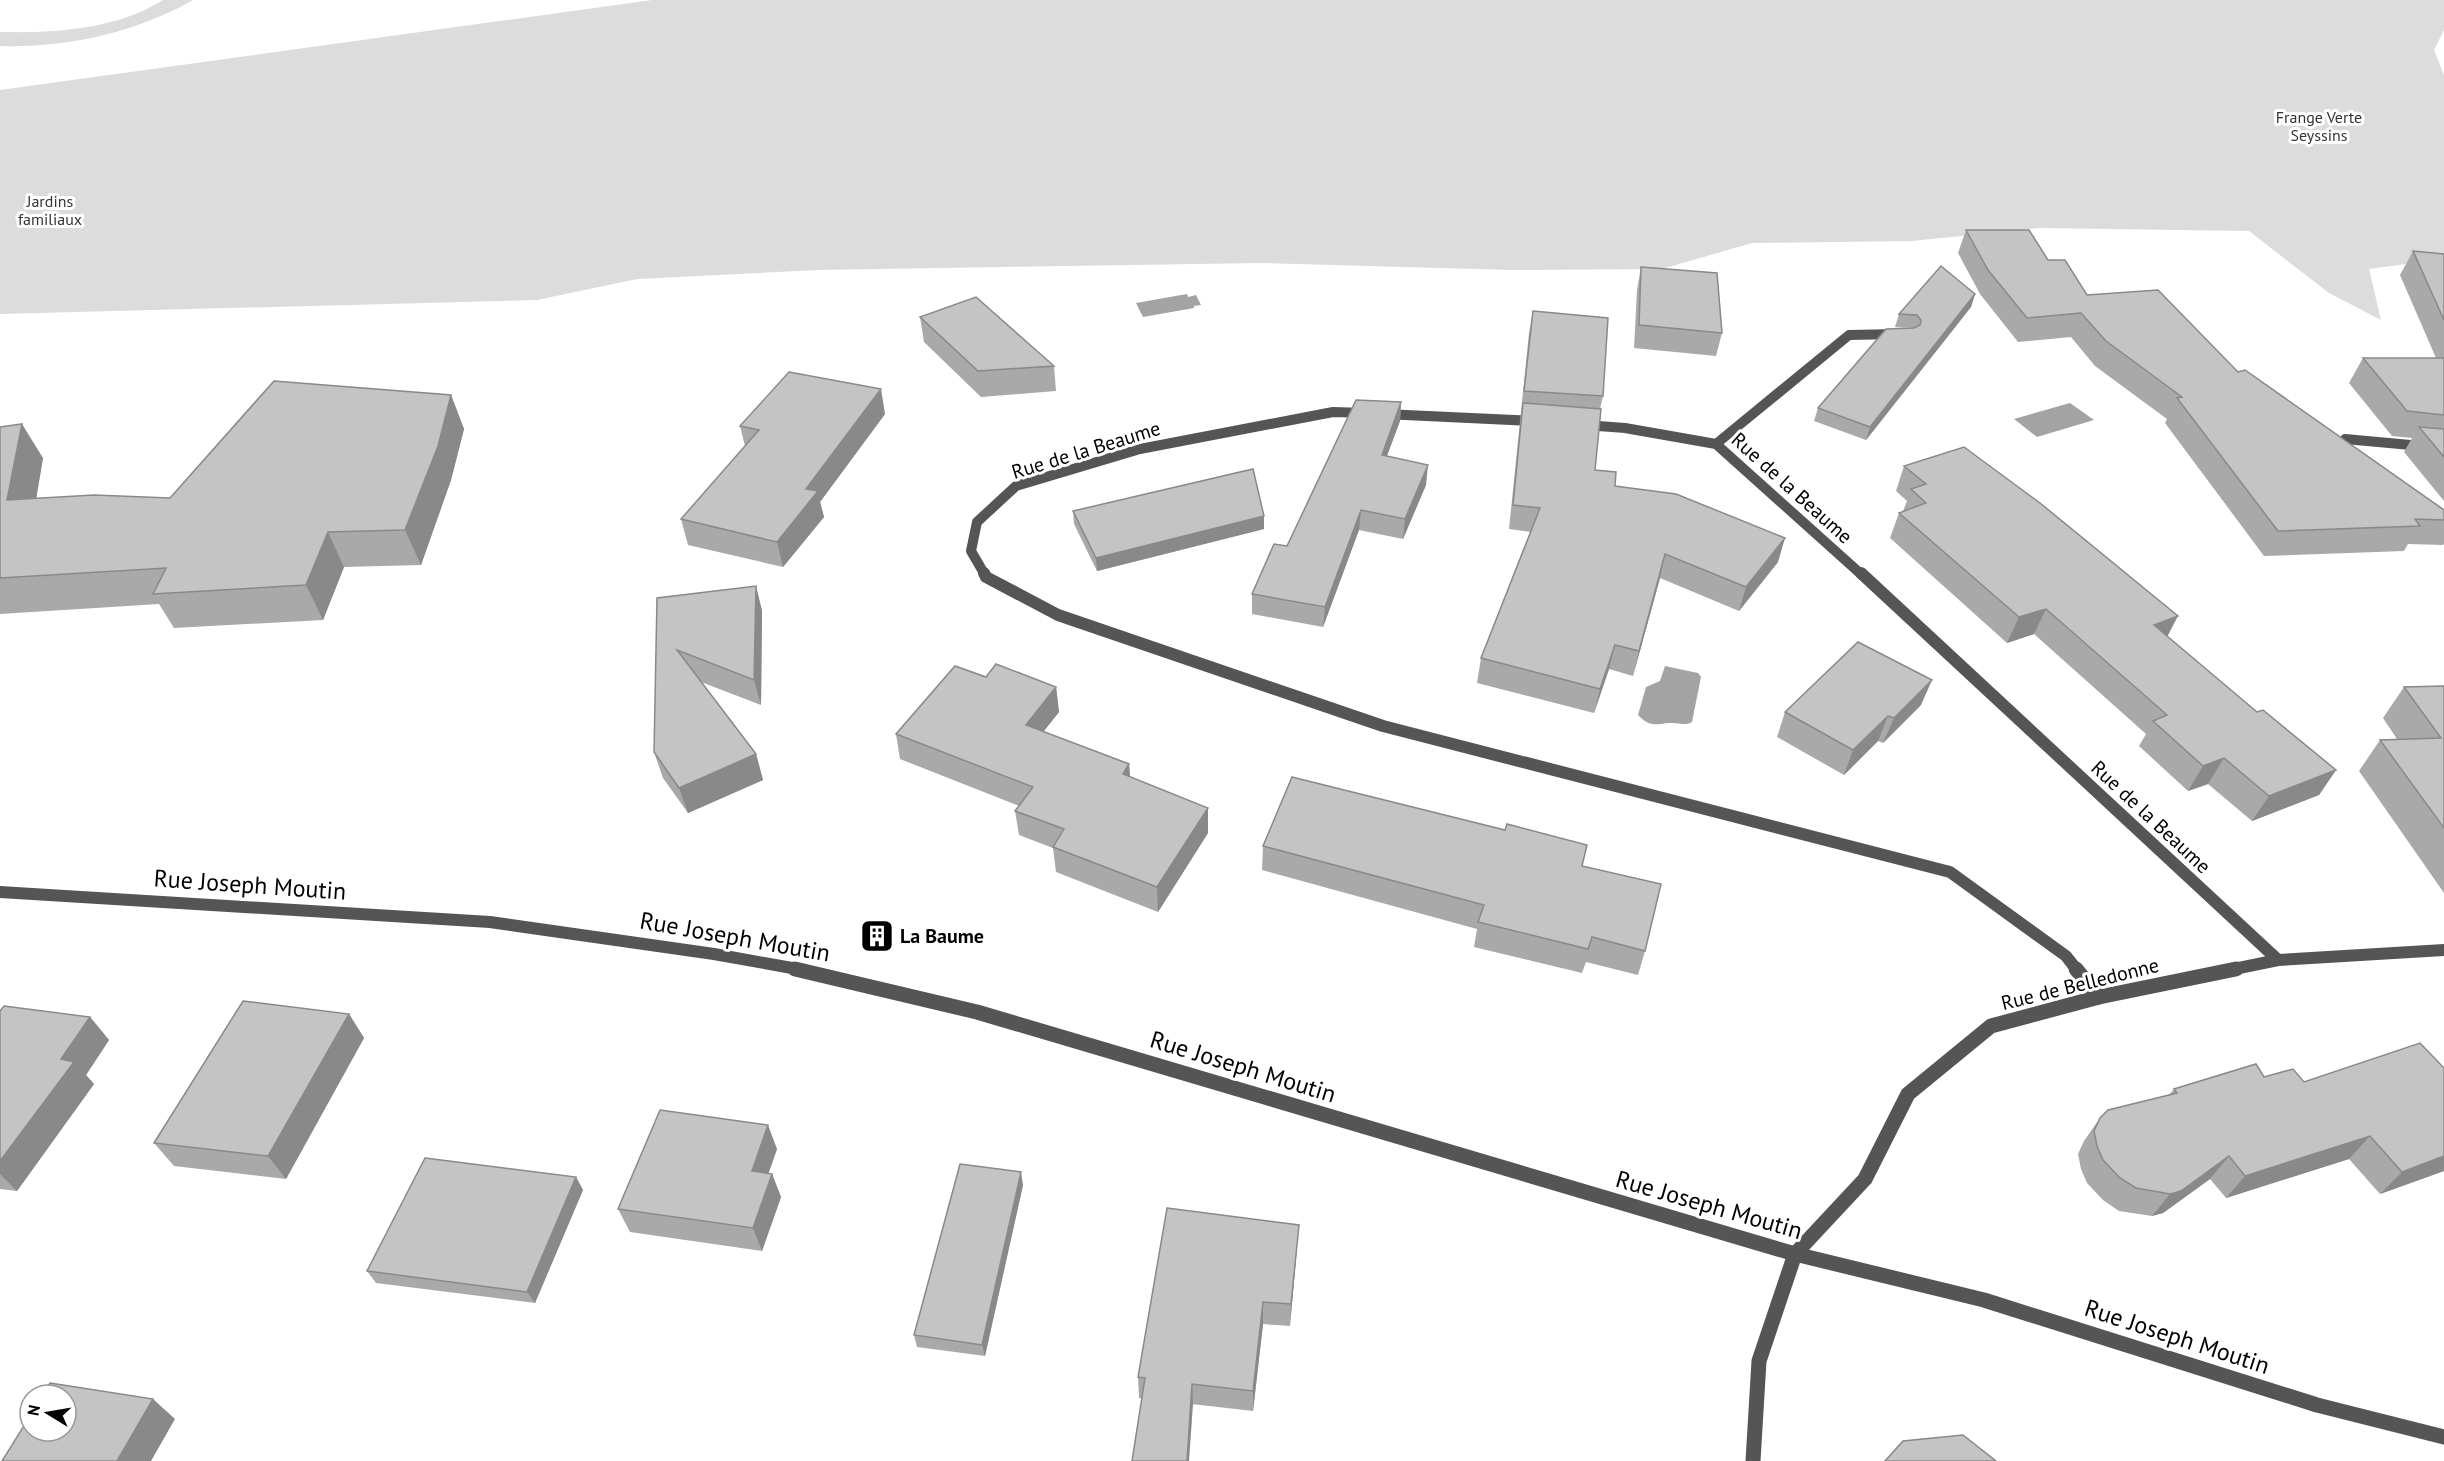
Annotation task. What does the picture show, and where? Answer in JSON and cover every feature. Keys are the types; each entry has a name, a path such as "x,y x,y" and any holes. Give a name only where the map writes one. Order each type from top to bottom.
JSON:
{"street":[{"path":"1716,444 1849,335 1910,334"},
{"name":"Rue de la Beaume","path":"1548,422 1482,417 1333,412 1140,449 1016,486 976,522 971,550 986,577 1058,615 1383,726 1950,872 2066,956 2098,997"},
{"name":"Rue de la Beaume","path":"1570,424 1625,428 1716,444 1828,543 2278,960"},
{"path":"2345,439 2444,448"},
{"name":"Rue Joseph Moutin","path":"0,892 490,922 714,954 819,973 977,1012 1795,1254 1984,1299 2317,1405 2444,1437"},
{"name":"Rue de Belledonne","path":"1795,1254 1865,1179 1908,1094 1991,1026 2098,997 2278,960 2444,950"},
{"path":"1753,1461 1759,1361 1795,1254"}],"green space":[{"path":"163,0 193,0 148,21 100,36 50,44 0,46 0,32 42,32 105,24 125,18"},
{"path":"652,0 2444,0 2444,30 2434,50 2444,75 2444,259 2369,269 2381,320 2329,293 2249,231 2040,228 1912,241 1752,243 1662,269 1512,270 1260,263 818,270 637,279 537,300 0,314 0,90"}],"shaded area":[{"path":"1187,294 1188,297 1196,295 1201,305 1143,317 1136,303"},
{"path":"2070,403 2094,420 2037,437 2014,419"},
{"path":"1665,666 1698,673 1701,677 1690,723 1651,724 1638,715 1646,687 1660,681"}],"building":[{"path":"1966,230 2029,230 2048,260 2065,260 2087,295 2158,290 2238,372 2245,370 2444,510 2444,520 2415,519 2420,526 2278,531 2177,398 2182,397 2106,341 2081,313 2027,318 1988,270"},
{"path":"2413,251 2444,254 2444,320"},
{"path":"1941,266 1975,294 1870,427 1818,408 1886,329 1914,328 1920,325 1921,320 1917,315 1899,314"},
{"path":"1641,267 1717,273 1722,333 1639,325"},
{"path":"976,297 1054,366 978,371 920,317"},
{"path":"1533,311 1608,318 1603,396 1524,391"},
{"path":"2363,358 2444,358 2444,415 2407,411"},
{"path":"789,372 881,389 806,489 818,491 777,542 681,519 759,430 740,426"},
{"path":"274,381 451,395 438,446 405,530 328,532 306,585 153,594 166,568 0,578 0,427 22,424 7,500 94,495 170,498"},
{"path":"1356,400 1401,402 1382,455 1428,465 1405,519 1361,510 1325,607 1252,594 1274,544 1287,546"},
{"path":"1523,403 1601,409 1595,470 1616,472 1615,486 1676,494 1785,538 1746,587 1665,554 1639,651 1615,645 1600,689 1481,658 1540,508 1513,505"},
{"path":"2419,427 2444,429 2444,457"},
{"path":"1964,447 2040,503 2178,616 2154,625 2257,712 2263,710 2336,770 2269,796 2224,758 2203,766 2153,721 2167,715 2046,609 2019,617 1899,513 1926,503 1911,489 1926,484 1904,466"},
{"path":"1253,469 1264,516 1096,558 1073,511"},
{"path":"756,586 754,680 677,650 756,754 679,788 654,752 657,598"},
{"path":"1858,642 1932,680 1894,718 1888,716 1853,750 1785,712"},
{"path":"996,664 1056,687 1026,725 1129,764 1123,774 1208,808 1157,887 1053,847 1064,829 1015,811 1033,787 896,734 955,666 986,677"},
{"path":"2444,686 2444,828 2380,740 2441,738 2404,687"},
{"path":"1292,777 1505,830 1507,824 1587,845 1582,866 1661,884 1645,951 1592,937 1588,949 1478,922 1484,905 1263,846"},
{"path":"243,1001 349,1014 268,1156 154,1143"},
{"path":"4,1006 90,1017 61,1059 74,1062 0,1161 0,1011"},
{"path":"2420,1043 2444,1068 2444,1156 2402,1172 2370,1136 2245,1176 2229,1156 2181,1191 2170,1194 2136,1188 2120,1178 2103,1160 2097,1146 2094,1131 2100,1118 2108,1110 2177,1093 2174,1089 2256,1064 2264,1077 2293,1069 2304,1082"},
{"path":"660,1110 768,1125 752,1171 772,1174 753,1228 618,1209"},
{"path":"425,1158 576,1177 527,1292 367,1271"},
{"path":"960,1164 1021,1172 982,1345 914,1335"},
{"path":"1167,1208 1299,1225 1291,1304 1263,1302 1253,1391 1192,1384 1187,1461 1132,1461 1145,1378 1138,1377"},
{"path":"78,1387 153,1399 117,1461 2,1461 18,1435 18,1443 78,1443"},
{"path":"1963,1435 1996,1461 1885,1461 1903,1441"}],"place":[{"name":"La Baume","path":"877,936"}],"park label":[{"name":"Frange Verte Seyssins","path":"2319,126"},
{"name":"Jardins familiaux","path":"50,210"}]}
